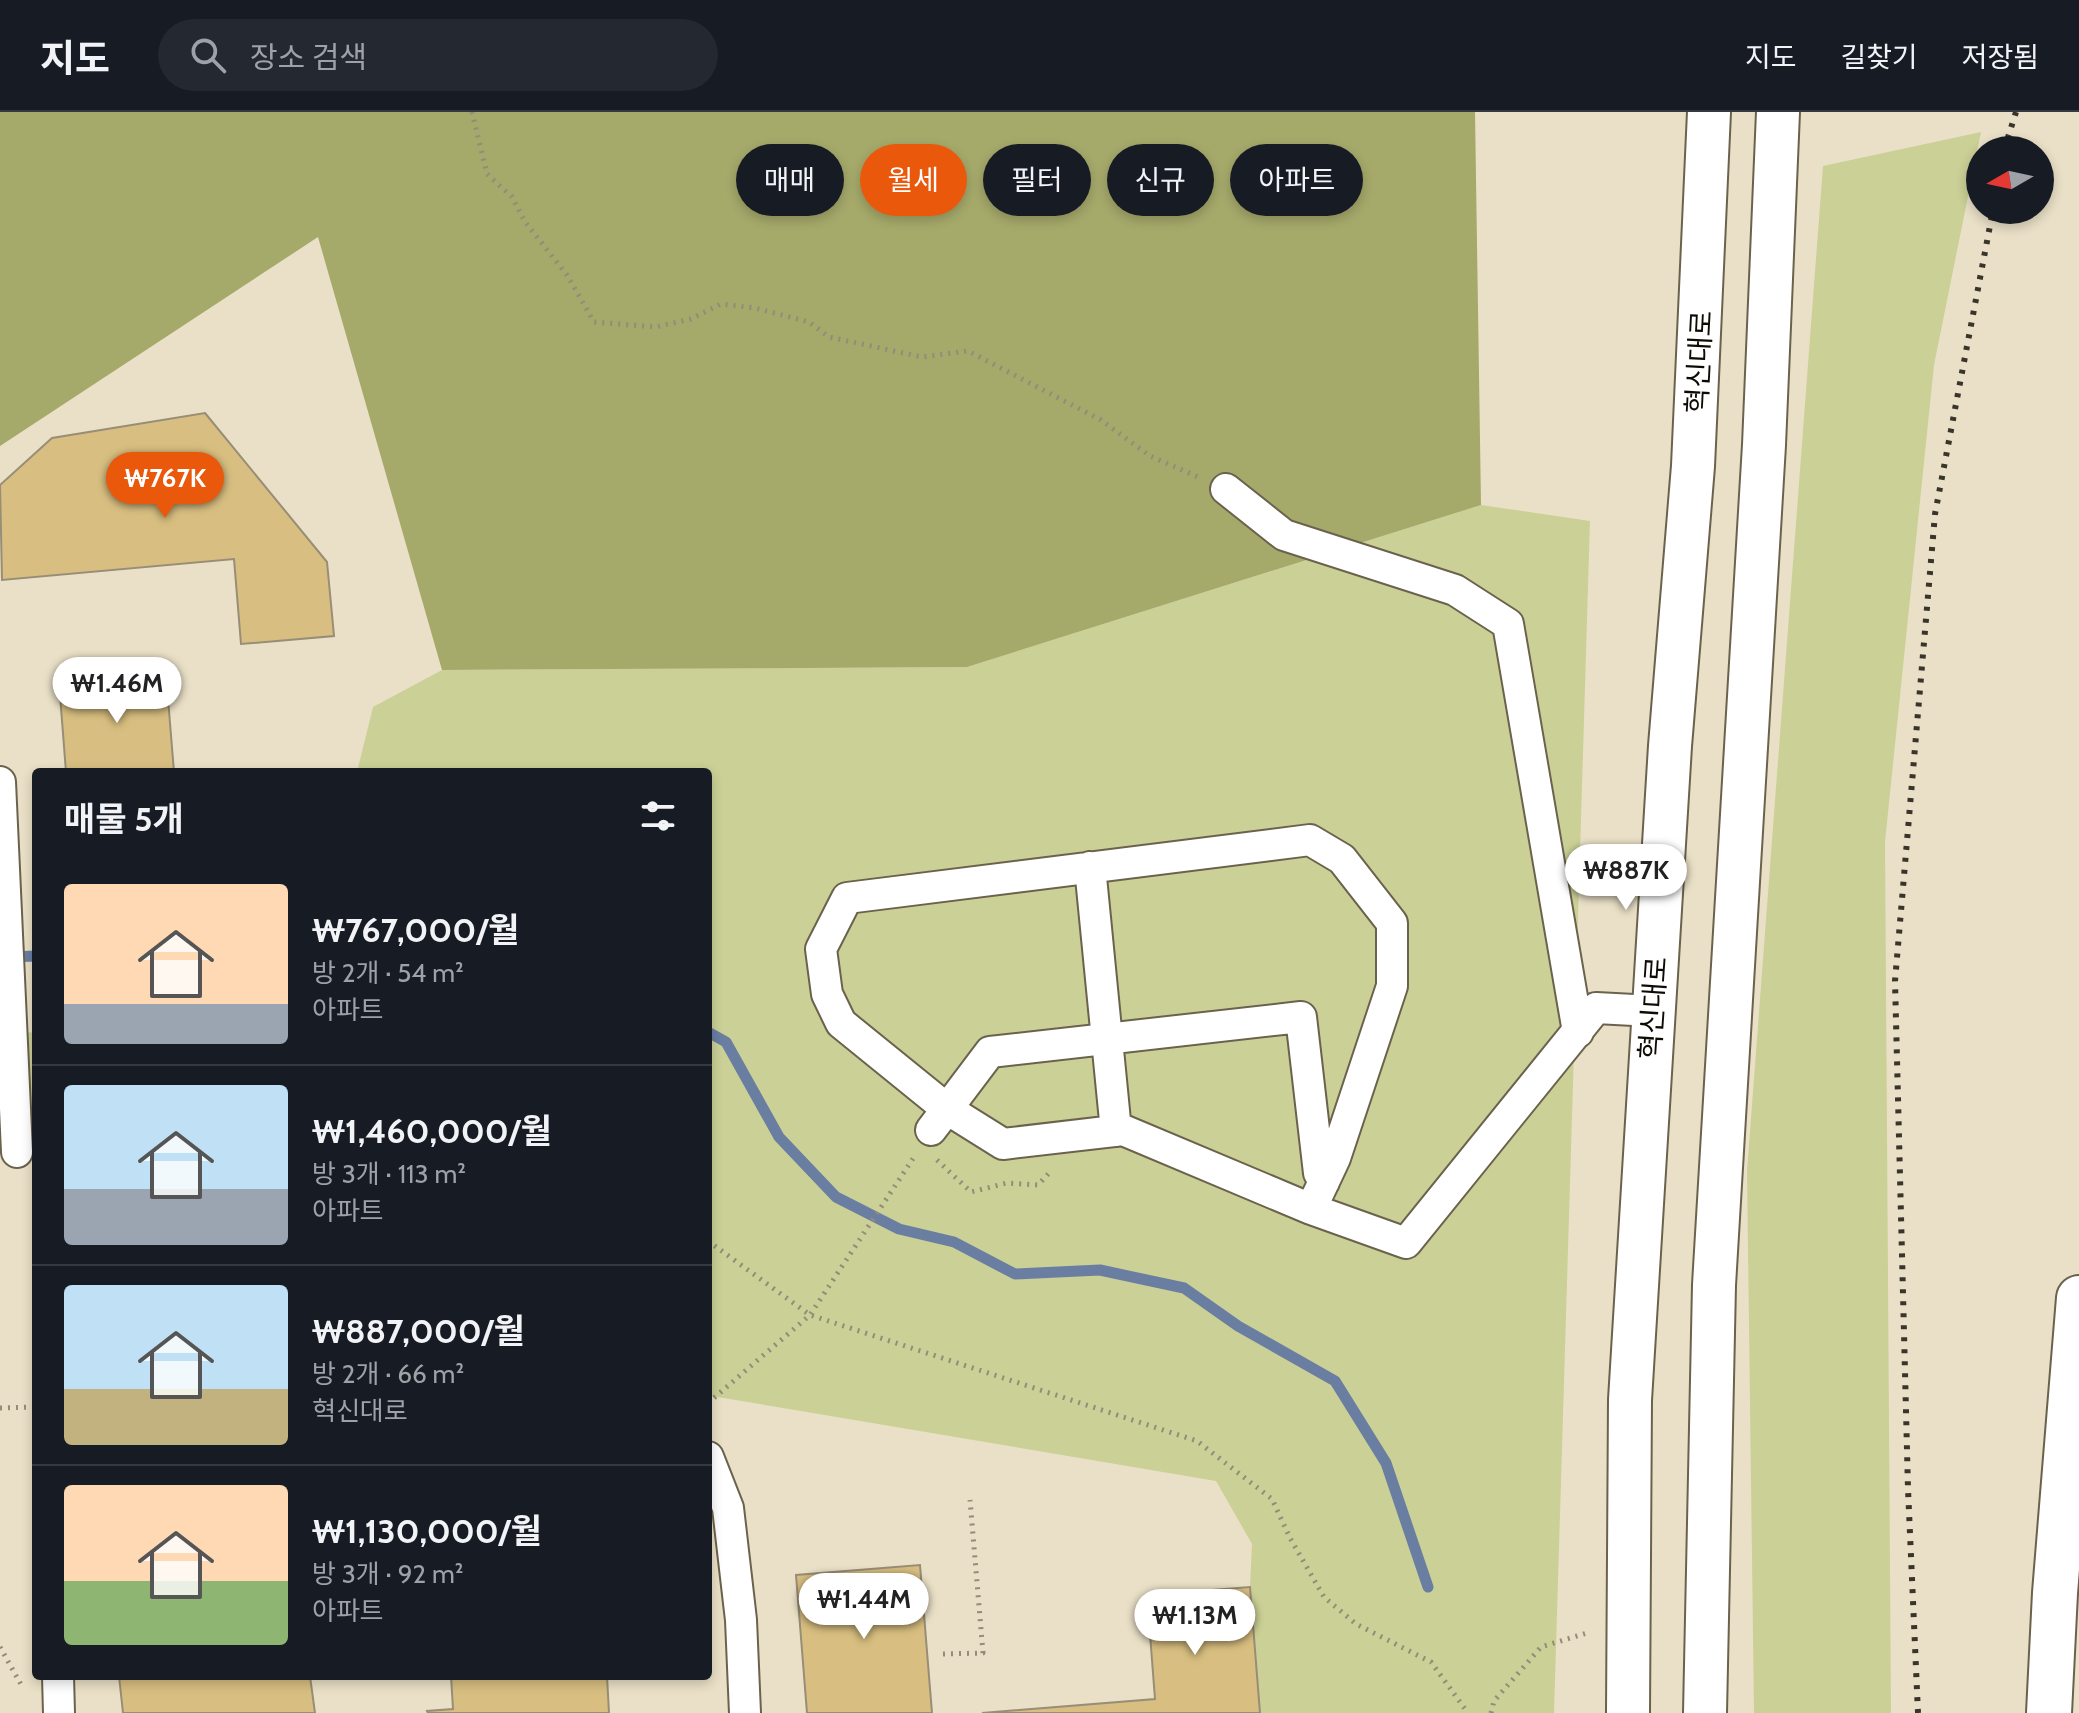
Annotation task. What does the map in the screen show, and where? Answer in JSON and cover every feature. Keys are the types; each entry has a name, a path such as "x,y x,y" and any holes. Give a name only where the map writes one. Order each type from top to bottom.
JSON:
{"highway":[{"path":"2049,1713 2055,1593 2079,1298"}],"main road":[{"name":"혁신대로","path":"1628,1713 1630,1400 1670,746 1693,466 1709,112"},
{"path":"1705,1713 1714,1285 1764,445 1778,112"}],"street":[{"path":"1226,489 1284,535 1455,590 1508,624 1578,1032"},
{"path":"0,782 18,1152"},
{"path":"1311,1209 1335,1158 1392,986 1392,923 1342,859 1310,840 847,898 821,949 827,994 841,1023 939,1119 1003,1144 1123,1130 1311,1209 1406,1243 1596,1008 1653,1011"},
{"path":"1090,867 1116,1131"},
{"path":"939,1119 990,1052 1301,1017 1319,1173 1324,1182"},
{"path":"712,1467 728,1508 741,1620 745,1713"},
{"path":"58,1680 59,1713"}],"path":[{"path":"472,112 487,174 512,197 525,222 567,275 594,322 655,327 691,319 721,304 755,308 809,322 829,337 922,357 968,351 1101,420 1150,456 1226,489"},
{"path":"712,1400 810,1315 939,1119"},
{"path":"712,1244 810,1315 1197,1441 1272,1499 1324,1597 1356,1624 1431,1662 1468,1713"},
{"path":"0,1408 32,1407"},
{"path":"943,1654 983,1653 970,1500"},
{"path":"1491,1713 1494,1701 1541,1647 1629,1620"}],"green space":[{"path":"0,112 1475,112 1481,505 967,667 442,670 318,237 0,446"},
{"path":"1981,132 1980,136 1966,136 1966,206 1934,365 1885,842 1891,1713 1754,1713 1747,1171 1823,166"},
{"path":"1481,505 1590,521 1554,1713 1260,1713 1250,1587 1252,1544 1216,1481 712,1396 712,768 358,768 373,707 442,670 967,667"},
{"path":"0,1029 32,1033 32,1118 0,1121"}],"building":[{"path":"205,413 327,562 334,636 241,644 234,559 2,580 0,485 52,438"},
{"path":"166,674 174,768 66,768 59,682"},
{"path":"920,1565 932,1713 807,1713 796,1575"},
{"path":"1250,1587 1260,1713 982,1713 1155,1699 1147,1595"},
{"path":"119,1680 311,1680 315,1713 123,1713"},
{"path":"451,1680 607,1680 609,1713 427,1711 453,1709"}],"waterway":[{"path":"9,957 32,956"},
{"path":"712,1034 726,1042 779,1137 836,1197 899,1229 954,1242 1015,1274 1100,1270 1184,1288 1238,1326 1335,1381 1386,1463 1428,1587"}],"railway":[{"path":"2008,136 2016,112"},
{"path":"1918,1713 1908,1489 1895,981 1935,514 1990,224"}]}
